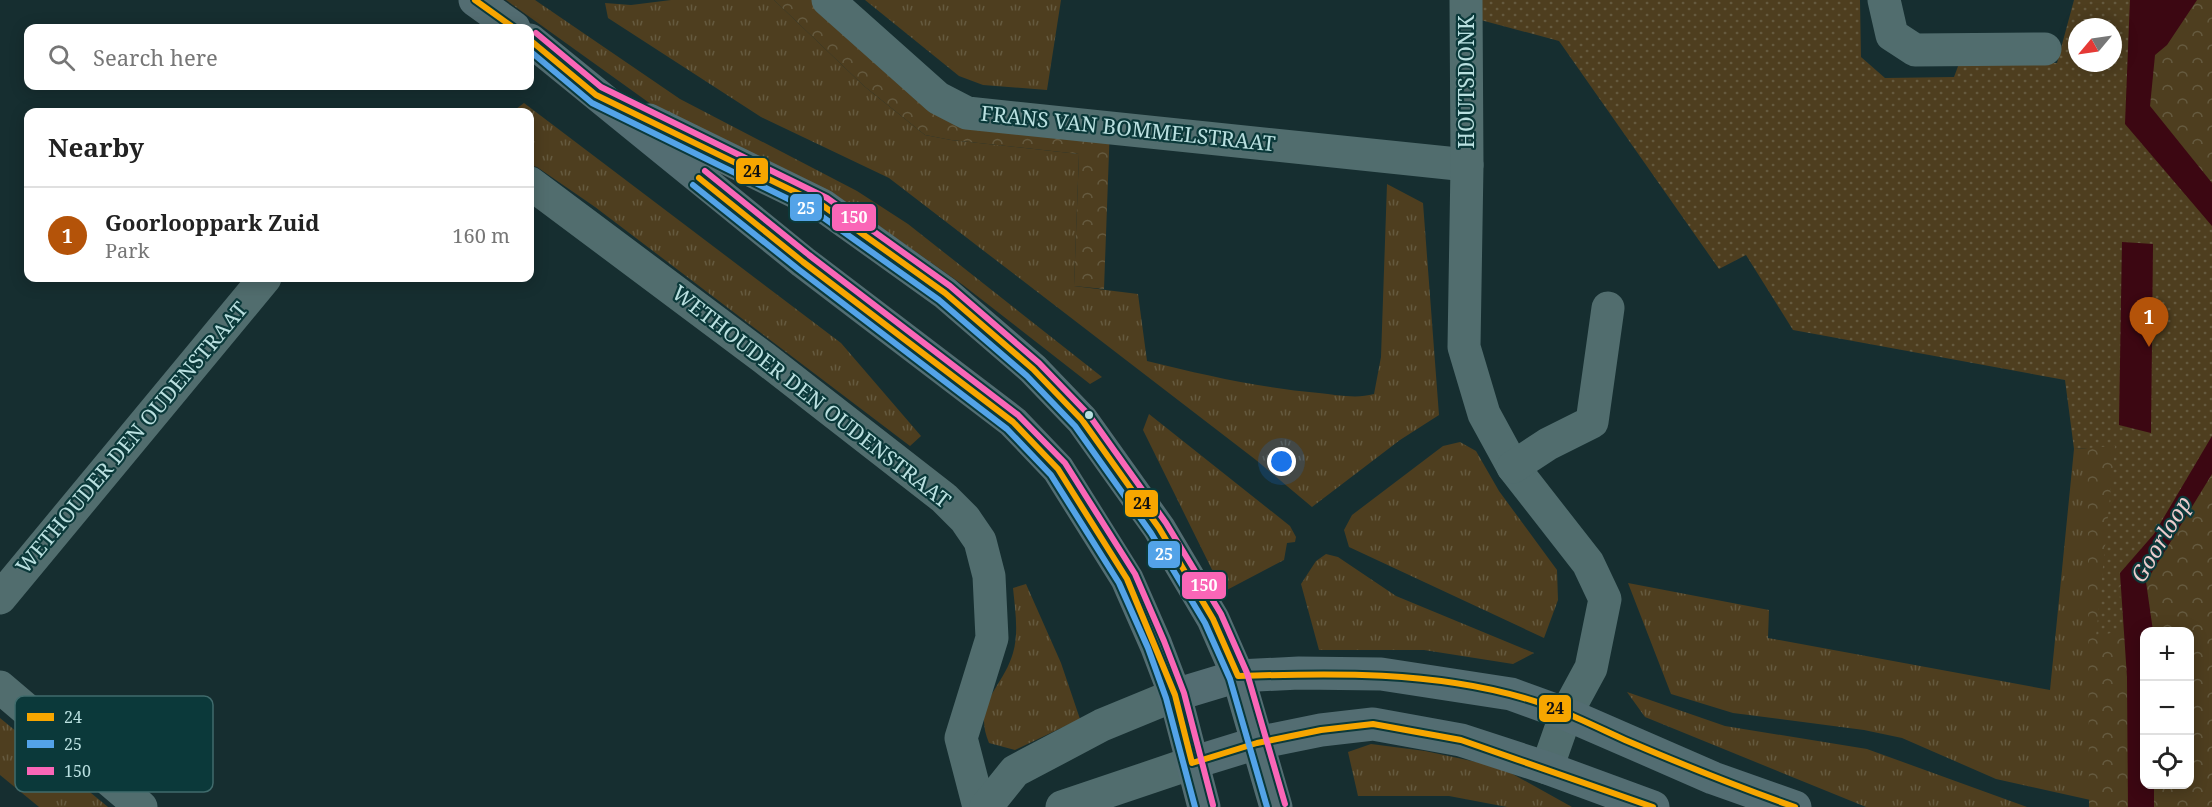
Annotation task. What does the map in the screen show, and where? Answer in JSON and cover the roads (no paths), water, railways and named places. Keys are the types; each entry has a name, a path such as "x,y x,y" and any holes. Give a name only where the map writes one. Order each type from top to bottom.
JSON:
{"main road":[{"path":"476,0 509,24"},
{"path":"534,43 803,262 1013,422 1058,470 1127,579 1175,694 1204,807"},
{"path":"596,95 822,205 945,293 1033,369 1083,420 1159,528 1213,619 1238,676 1276,807"},
{"path":"1175,694 1238,676 1299,673 1381,674 1512,694 1566,714 1713,778 1795,807"},
{"path":"1192,764 1257,743 1321,730 1373,724 1461,740 1547,768 1653,807"}],"street":[{"name":"FRANS VAN BOMMELSTRAAT","path":"828,0 938,98 967,113 1467,165"},
{"name":"HOUTSDONK","path":"1466,0 1467,165 1464,347 1484,414 1513,466 1588,563 1605,599 1591,668 1566,714 1547,768"},
{"path":"1884,0 1892,35 1915,50 2045,49"},
{"name":"WETHOUDER DEN OUDENSTRAAT","path":"534,186 764,358 944,498 965,519 980,541 989,576 993,638 962,738 979,807"},
{"name":"WETHOUDER DEN OUDENSTRAAT","path":"0,598 262,282"},
{"path":"1513,466 1592,422 1608,308"},
{"path":"0,687 15,700"},
{"path":"986,807 1015,771 1102,725 1175,694"},
{"path":"1062,807 1192,764"},
{"path":"123,792 141,807"}],"water":[{"path":"2130,0 2197,0 2167,45 2155,55 2150,106 2212,183 2212,226 2125,124"},
{"path":"2122,242 2153,244 2151,433 2119,425"},
{"name":"Goorloop","path":"2212,436 2212,474 2146,582 2152,627 2140,627 2140,789 2154,789 2154,807 2128,807 2127,677 2120,573 2154,534"}],"place":[{"name":"Goorlooppark Zuid","path":"2149,347"}]}
